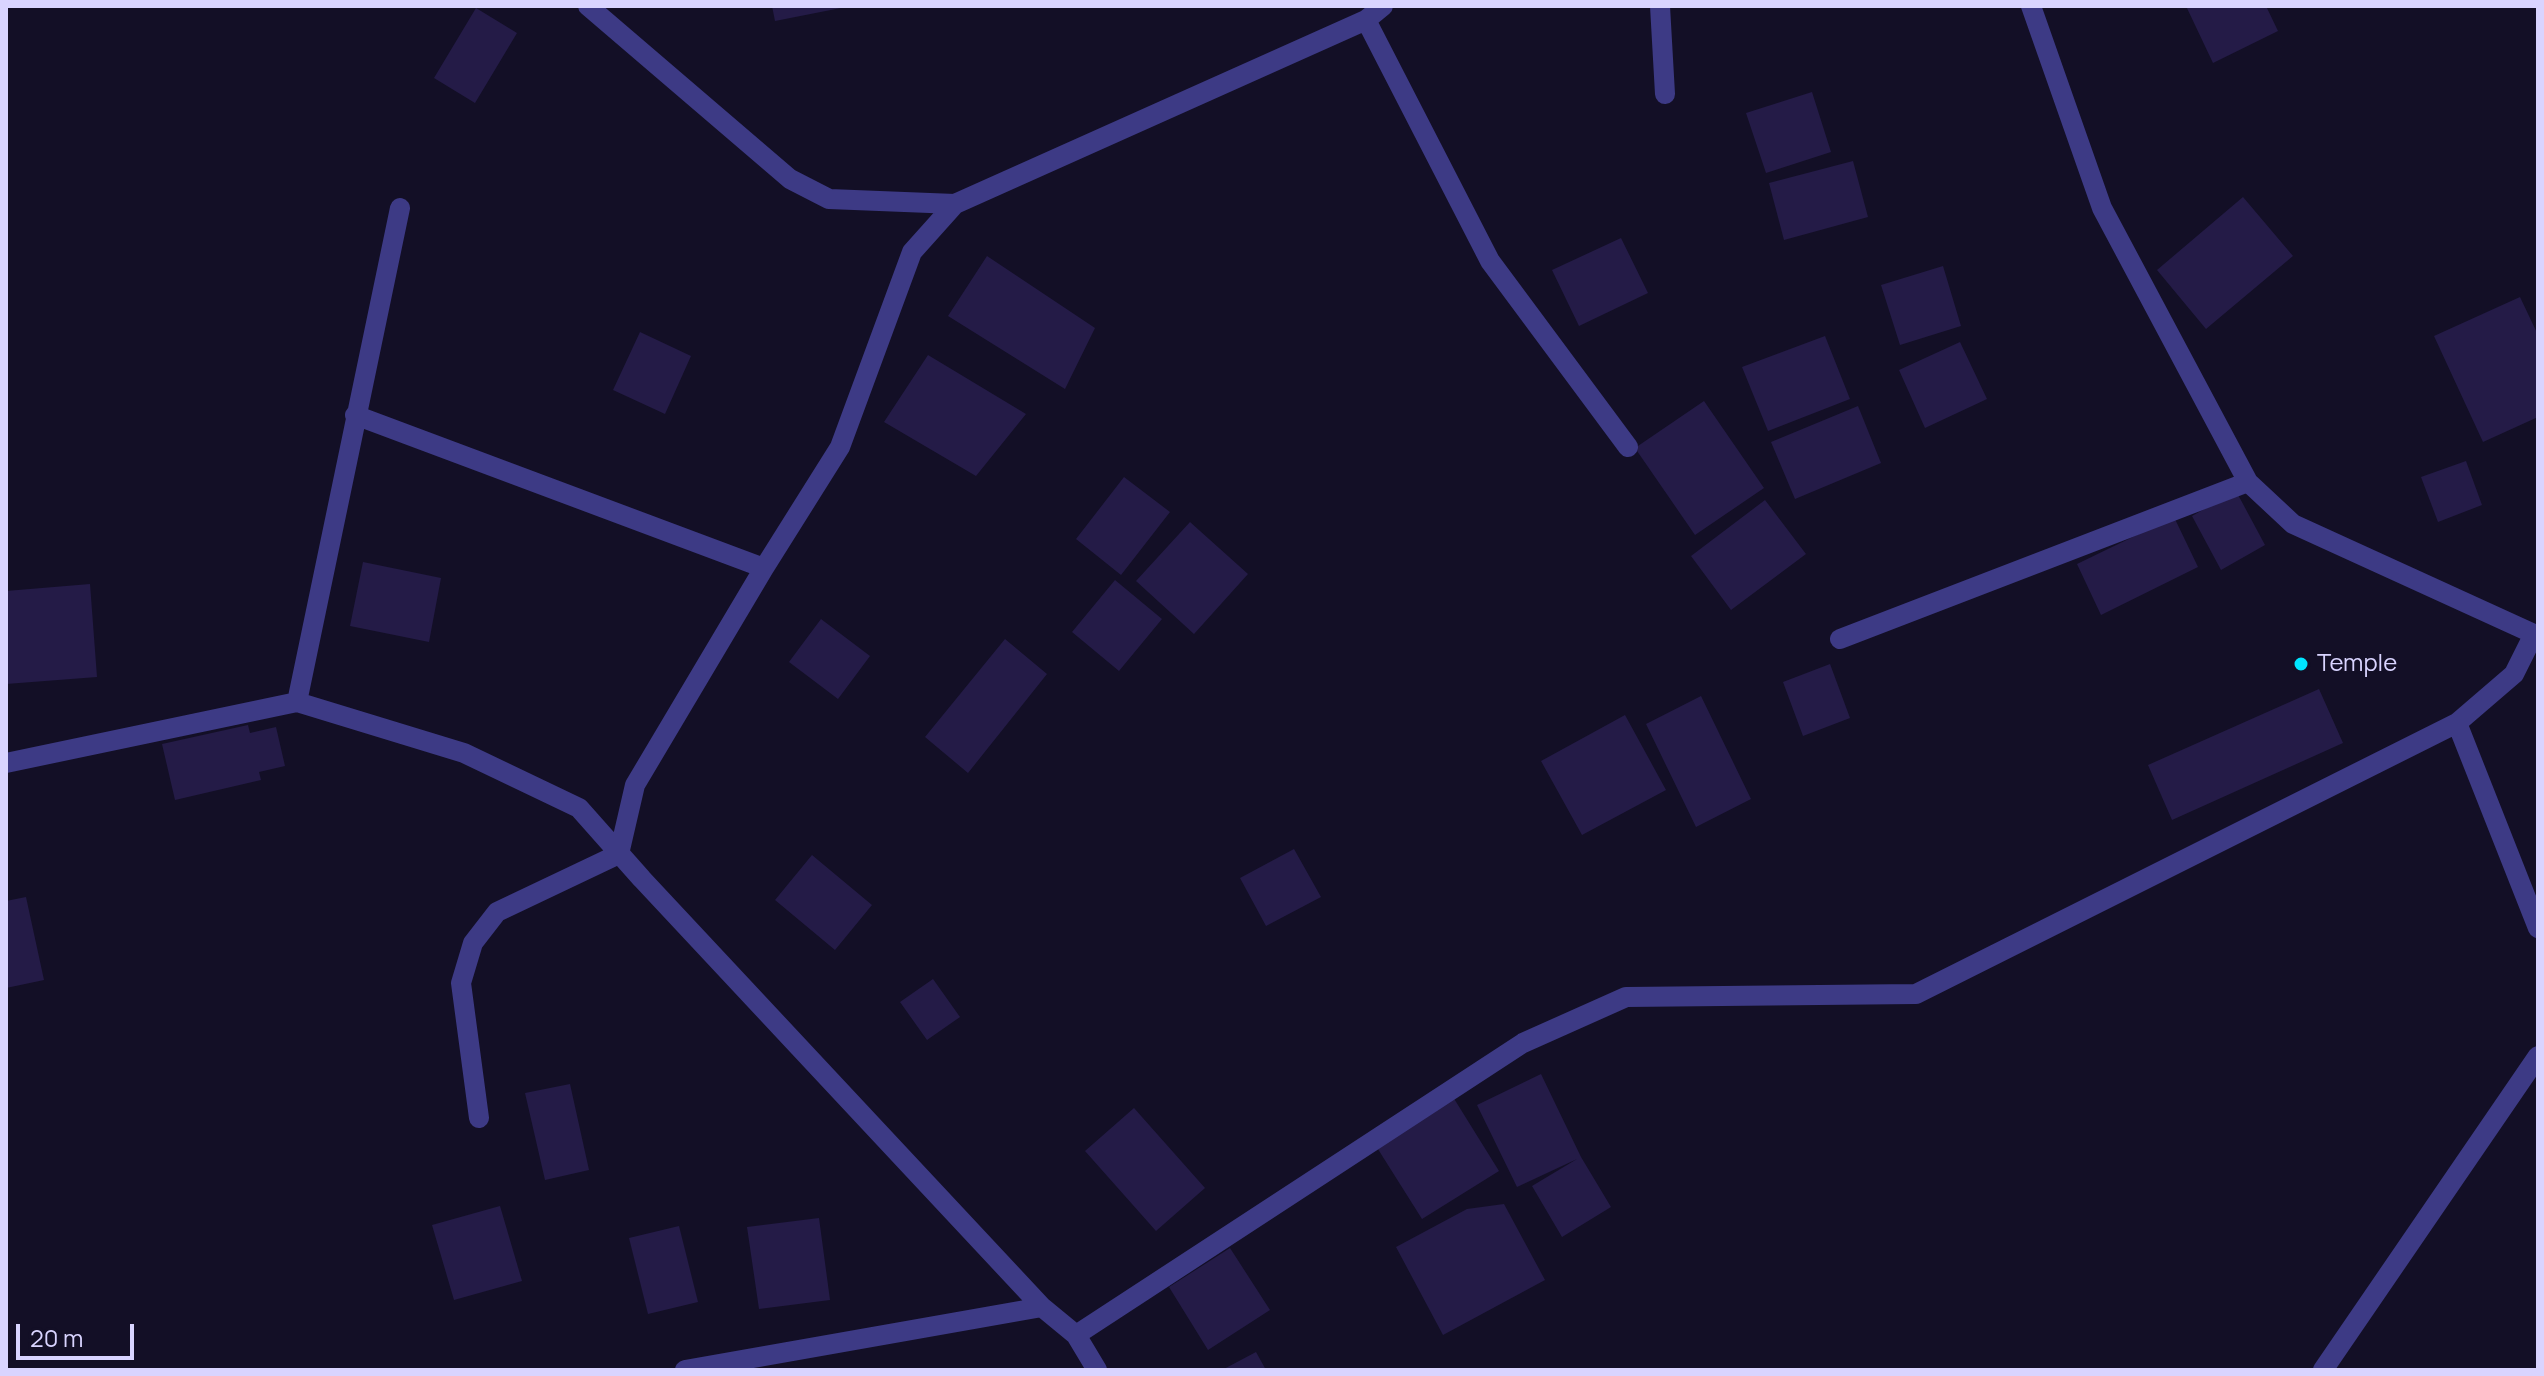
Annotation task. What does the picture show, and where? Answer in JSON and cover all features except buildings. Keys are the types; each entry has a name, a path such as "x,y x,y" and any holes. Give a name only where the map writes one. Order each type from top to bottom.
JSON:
{"street":[{"path":"588,6 790,179 829,199 955,204"},
{"path":"619,854 635,785 840,447 912,252 955,204 1366,20 1383,6"},
{"path":"1660,6 1665,94"},
{"path":"1076,1335 1536,1037 1626,997 1916,994 2457,723 2514,674 2536,634 2293,524 2248,482 2102,208 2031,6"},
{"path":"1366,20 1490,261 1628,447"},
{"path":"297,702 400,208"},
{"path":"355,415 764,568"},
{"path":"1840,639 2248,482"},
{"path":"6,763 297,702 464,753 579,808 1042,1307 1076,1335 1097,1370"},
{"path":"2457,723 2538,928"},
{"path":"479,1118 461,983 473,943 497,912 619,854"},
{"path":"2323,1370 2538,1056"},
{"path":"685,1370 1042,1307"}],"place":[{"name":"Temple","path":"2301,664"}]}
